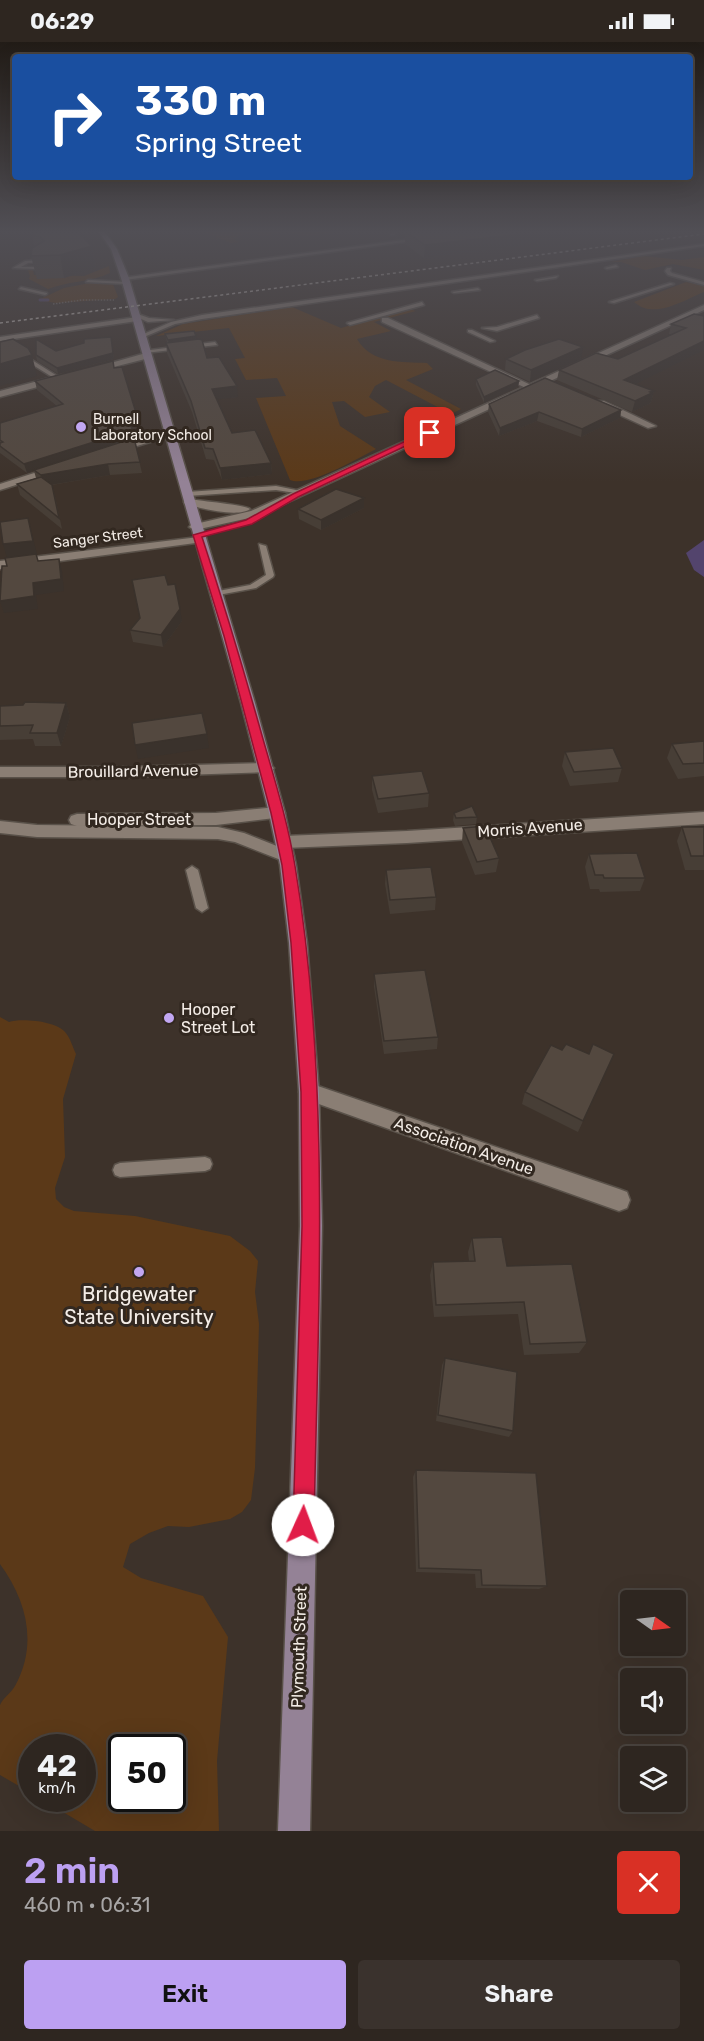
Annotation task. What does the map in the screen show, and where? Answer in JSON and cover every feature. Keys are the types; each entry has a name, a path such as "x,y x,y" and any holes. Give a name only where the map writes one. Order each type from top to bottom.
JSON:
{"main road":[{"name":"Plymouth Street","path":"136,317 278,813 285,849 303,992 309,1092 309,1312 294,1831"}],"street":[{"path":"197,534 299,494 686,315"},
{"path":"385,320 529,386"},
{"path":"82,372 146,353"},
{"path":"0,394 71,375"},
{"path":"543,380 554,384"},
{"path":"587,397 651,426"},
{"path":"102,454 170,433"},
{"path":"0,487 68,465"},
{"path":"197,534 222,531 249,522 299,494"},
{"path":"188,498 237,510 282,501"},
{"name":"Sanger Street","path":"0,566 197,534"},
{"name":"Brouillard Avenue","path":"0,772 123,772 266,768"},
{"name":"Hooper Street","path":"0,820 216,819 278,813"},
{"name":"Morris Avenue","path":"285,849 407,837 704,818"},
{"path":"0,827 37,831 218,833 285,849"},
{"name":"Association Avenue","path":"309,1092 619,1200"}],"lane":[{"path":"0,341 136,317 159,321 213,315"},
{"path":"350,322 376,315"},
{"path":"142,336 173,323 202,317"},
{"path":"485,328 497,329 537,317"},
{"path":"683,317 694,320"},
{"path":"470,331 492,341"},
{"path":"212,337 220,353"},
{"path":"0,341 10,349"},
{"path":"146,353 215,344"},
{"path":"20,355 59,379"},
{"path":"188,498 276,488 299,494"},
{"path":"216,594 258,586 265,581 270,574 262,546"},
{"path":"192,870 202,908"},
{"path":"120,1170 205,1164"}],"shaded area":[{"path":"238,315 312,315 341,328 386,315 399,315 374,322 391,331 357,339 363,347 379,357 397,362 427,363 433,369 406,380 461,409 451,414 386,380 375,386 369,397 390,412 365,417 344,401 332,402 340,426 376,449 320,476 308,480 290,480 256,398 286,396 277,378 246,380 235,359 245,358 229,328 156,336 183,324"},
{"path":"704,540 704,577 694,570 686,553"},
{"path":"0,1017 9,1022 38,1021 61,1028 76,1054 63,1099 65,1157 55,1188 56,1199 64,1207 74,1211 135,1216 230,1236 250,1251 258,1261 255,1292 259,1324 255,1468 251,1500 242,1512 230,1519 189,1527 168,1526 149,1533 130,1544 123,1567 141,1578 203,1596 228,1637 217,1761 219,1831 95,1831 63,1812 96,1812 96,1734 18,1734 18,1785 0,1775 0,1705 15,1686 22,1670 27,1639 23,1608 0,1564"}],"building":[{"path":"691,315 704,316 704,341 624,380 654,391 635,401 559,370 596,353 618,359 686,328 671,324"},
{"path":"194,331 196,336 168,340 165,334"},
{"path":"111,337 113,353 57,368 36,355 36,339 56,351 84,343 84,339"},
{"path":"13,339 28,348 32,355 0,364 0,342"},
{"path":"559,339 583,347 531,370 506,359 525,350"},
{"path":"202,340 207,358 219,357 237,386 212,389 232,433 255,430 271,463 220,468 213,449 205,448 191,401 166,343"},
{"path":"113,361 114,368 122,367 137,416 129,417 132,430 24,464 0,446 3,442 0,440 0,423 63,404 35,381"},
{"path":"495,370 519,381 484,397 476,379"},
{"path":"545,378 621,410 582,429 539,412 500,428 489,404"},
{"path":"134,438 140,462 108,464 41,475 34,470"},
{"path":"41,477 52,485 59,518 17,484"},
{"path":"336,489 364,498 321,520 298,509"},
{"path":"28,518 33,541 3,544 0,522"},
{"path":"36,554 38,561 59,559 61,579 33,583 34,596 0,601 2,566 7,566 5,558"},
{"path":"165,575 168,585 175,584 180,609 161,635 130,630 140,618 132,580"},
{"path":"25,702 66,703 57,733 30,733 33,725 0,726 0,706 23,705"},
{"path":"202,713 207,734 135,745 132,723"},
{"path":"704,741 704,763 683,764 672,744"},
{"path":"613,748 622,768 574,772 565,752"},
{"path":"422,771 429,793 378,799 372,776"},
{"path":"472,806 477,817 456,818 454,813"},
{"path":"485,826 499,858 477,862 463,828"},
{"path":"682,827 704,827 704,856 691,856"},
{"path":"637,853 645,878 604,878 603,875 595,875 589,854"},
{"path":"431,867 436,897 390,900 386,870"},
{"path":"425,970 438,1037 384,1041 374,974"},
{"path":"566,1044 589,1054 593,1044 614,1054 583,1121 525,1092 551,1045 562,1050"},
{"path":"502,1237 507,1266 572,1264 587,1342 530,1344 524,1302 436,1305 433,1262 475,1261 472,1238"},
{"path":"445,1358 517,1372 513,1431 438,1415"},
{"path":"416,1470 536,1473 547,1586 482,1585 481,1570 419,1568"}],"railway":[{"path":"0,323 59,315"}],"place":[{"name":"Burnell Laboratory School","path":"81,427"},
{"name":"Hooper Street Lot","path":"169,1018"},
{"name":"Bridgewater State University","path":"139,1272"}],"route":[{"path":"303,1525 311,1226 309,1092 298,943 288,865 278,813 223,614 198,535 222,531 249,522 296,495 430,433"}]}
